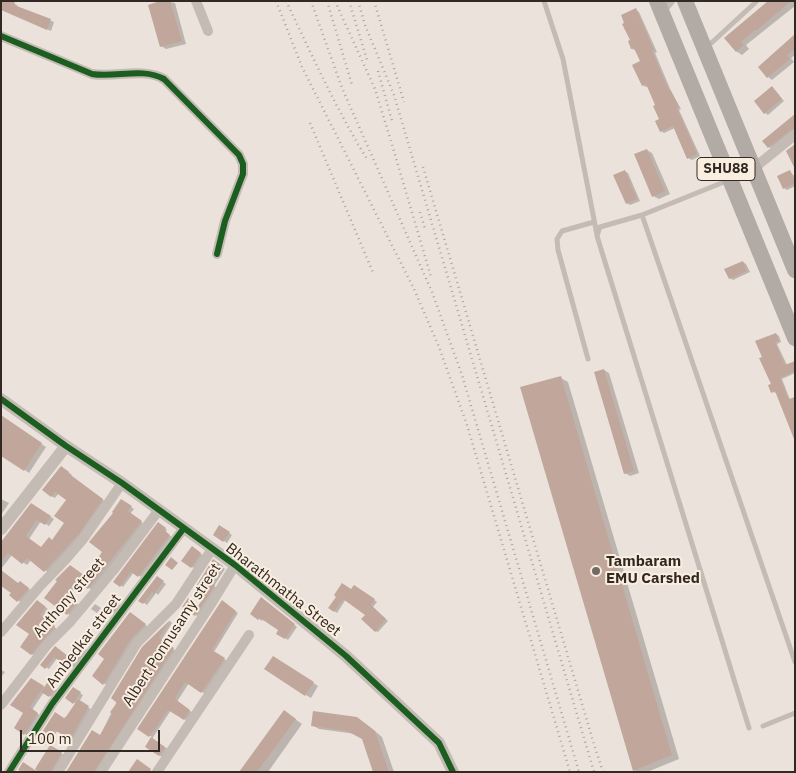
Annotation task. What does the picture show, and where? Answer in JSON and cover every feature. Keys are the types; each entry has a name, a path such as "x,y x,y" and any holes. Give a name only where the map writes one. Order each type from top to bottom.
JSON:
{"main road":[{"name":"SHU88","path":"685,1 795,270"},
{"name":"SHU88","path":"662,4 730,180 795,338"}],"street":[{"path":"196,1 208,31"},
{"path":"1,36 92,74 102,76 147,72 164,79 239,155 243,164 243,174 225,221 218,254"},
{"path":"754,168 795,135"},
{"name":"Bharathmatha Street","path":"1,399 235,565 346,656 439,742 454,772"},
{"path":"1,529 66,446"},
{"path":"1,632 84,538 122,483"},
{"name":"Anthony street","path":"1,704 48,645 116,567 159,510"},
{"name":"Ambedkar street","path":"9,772 52,704 184,528"},
{"path":"58,772 137,642 176,604 212,549"},
{"name":"Albert Ponnusamy street","path":"101,772 213,602 235,565"},
{"path":"157,772 249,635"}],"lane":[{"path":"544,1 563,59 597,236 749,728"},
{"path":"705,49 757,1"},
{"path":"597,236 600,226 642,215 730,180"},
{"path":"642,215 795,662"},
{"path":"588,359 558,250 557,239 562,231 594,222"},
{"path":"763,726 795,713"}],"building":[{"path":"1,1 15,1 14,5 51,19 47,30 1,10"},
{"path":"160,1 170,1 182,41 160,47 148,5"},
{"path":"768,1 791,1 741,42 744,45 736,52 724,38"},
{"path":"636,8 654,50 652,51 669,90 679,107 677,108 697,154 687,159 673,126 660,132 655,121 659,119 653,106 655,105 646,84 642,86 632,65 640,61 634,48 631,49 628,41 630,40 622,24 624,23 621,15"},
{"path":"795,34 795,49 787,55 790,59 767,78 758,67"},
{"path":"772,86 782,99 764,114 754,101"},
{"path":"795,114 795,128 768,148 762,141"},
{"path":"795,144 795,169 786,151"},
{"path":"647,149 665,191 652,197 634,154"},
{"path":"625,170 637,199 626,204 613,175"},
{"path":"790,170 795,183 783,189 777,176"},
{"path":"743,261 747,271 729,279 724,269"},
{"path":"776,333 779,341 775,342 785,365 795,361 795,371 780,378 789,399 795,397 794,439 775,391 771,393 768,385 771,384 759,358 762,357 755,341"},
{"path":"604,369 634,471 624,474 594,372"},
{"name":"Tambaram EMU Carshed","path":"561,376 672,755 633,771 520,387"},
{"path":"1,415 42,443 24,471 1,456"},
{"path":"61,466 103,499 79,534 44,572 27,558 22,564 8,553 1,562 1,542 31,503 51,516 45,525 36,520 26,536 41,547 49,537 52,540 64,523 54,516 66,500 55,492 51,497 42,490"},
{"path":"121,499 132,506 128,511 142,521 88,589 76,581 66,594 77,602 67,615 44,598 57,581 55,580 70,565 88,578 97,567 94,564 102,552 89,542 113,513"},
{"path":"158,522 166,528 164,530 170,535 138,577 131,572 120,587 113,582"},
{"path":"219,525 230,532 223,542 213,535"},
{"path":"192,546 201,553 191,568 181,561"},
{"path":"171,557 178,563 172,570 165,565"},
{"path":"213,559 223,566 212,583 215,585 195,616 182,607 188,598 198,606 205,596 195,588"},
{"path":"1,570 18,583 20,581 29,588 17,602 9,595 11,593 1,586"},
{"path":"157,576 164,581 143,604 138,601"},
{"path":"342,583 351,589 354,585 375,599 371,605 386,619 375,632 361,619 365,615 343,599 334,612 328,608 336,597 334,595"},
{"path":"261,597 295,624 285,639 276,634 278,630 250,614"},
{"path":"112,599 119,604 112,613 105,608"},
{"path":"37,600 46,607 40,615 55,626 31,655 20,647 29,634 16,625"},
{"path":"222,600 236,611 212,650 225,658 201,693 185,682 175,699 190,710 184,720 168,710 149,737 137,729"},
{"path":"130,612 146,624 131,639 103,685 92,676 104,659 98,654"},
{"path":"170,620 159,638 174,648 94,772 66,772 92,730 100,735 112,714 110,712 117,703 111,698 142,647"},
{"path":"79,643 85,648 70,668 54,657 45,669 40,665 55,646 68,656"},
{"path":"273,656 314,682 305,696 264,669"},
{"path":"31,678 44,686 30,707 38,713 24,735 14,728 23,713 10,705"},
{"path":"47,683 55,688 49,697 41,692"},
{"path":"73,687 81,692 73,704 65,698"},
{"path":"78,699 89,706 70,740 55,730 45,745 37,740 55,712 64,718 66,717"},
{"path":"284,710 296,719 257,772 239,772"},
{"path":"313,711 357,717 375,731 389,772 373,772 362,739 347,731 311,726"},
{"path":"151,737 165,747 159,756 145,747"},
{"path":"50,745 62,752 51,772 40,772 35,769"},
{"path":"137,759 151,769 150,772 128,772"},
{"path":"23,762 38,772 18,770"}],"railway":[{"path":"276,1 302,67 414,289 439,347 467,425 570,772"},
{"path":"286,1 315,62 367,159"},
{"path":"311,1 342,88 432,292 462,375 579,772"},
{"path":"327,1 352,85"},
{"path":"335,1 375,89 431,277"},
{"path":"349,1 367,60"},
{"path":"358,1 365,25 394,95 594,772"},
{"path":"374,1 404,102"},
{"path":"378,71 392,121"},
{"path":"310,123 374,275"},
{"path":"423,167 603,772"},
{"path":"420,212 425,229"}],"cycle path":[{"path":"1,36 92,74 138,73 164,79 239,155 243,164 243,174 225,221 217,254"},
{"path":"1,399 235,565 346,656 439,743 453,772"},
{"path":"9,772 52,704 184,528"}],"place":[{"name":"Tambaram EMU Carshed","path":"596,571"}]}
